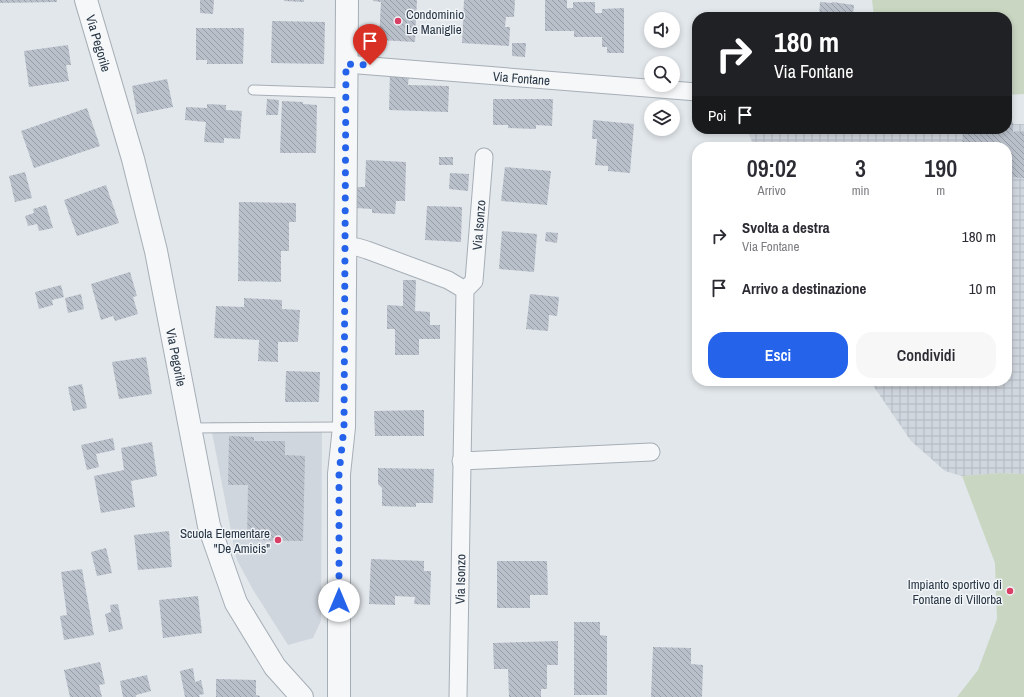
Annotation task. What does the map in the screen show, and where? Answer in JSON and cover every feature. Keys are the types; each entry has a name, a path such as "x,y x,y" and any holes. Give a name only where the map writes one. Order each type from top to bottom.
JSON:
{"street":[{"name":"Via Pegorile","path":"86,0 133,159 156,251 209,526 236,603 275,667 302,697"},
{"path":"339,697 339,474 344,427 346,0"},
{"name":"Via Fontane","path":"346,64 692,92"},
{"name":"Via Isonzo","path":"458,697 465,290 474,281 484,157"},
{"path":"344,247 357,247 367,250 448,280 465,290"},
{"path":"462,461 651,452"}],"lane":[{"path":"253,90 346,93"},
{"path":"190,428 344,427"}],"shaded area":[{"path":"1012,124 1024,124 1024,474 1000,473 962,476 945,471 911,441 873,386 1012,386 1012,142 752,142 749,134 1012,134"},
{"name":"Scuola Elementare \"De Amicis\"","path":"210,422 322,423 321,621 313,638 288,645 252,588 238,562"}],"green space":[{"path":"872,0 1024,0 1024,94 1012,95 1012,12 873,12"},
{"name":"Impianto sportivo di Fontane di Villorba","path":"1000,473 1024,474 1024,697 957,697 978,670 997,619 995,563 962,476"}],"building":[{"path":"0,0 57,0 57,2 0,3"},
{"path":"200,0 214,0 213,14 200,13"},
{"path":"304,0 304,2 284,1"},
{"name":"Condominio Le Maniglie","path":"373,0 417,0 415,42 379,40 381,2"},
{"path":"464,0 515,0 514,17 506,17 505,27 510,27 509,46 462,43"},
{"path":"545,0 567,0 567,8 573,8 573,2 595,2 595,13 602,13 602,9 624,8 624,53 607,53 607,47 602,47 602,37 574,37 574,31 545,31"},
{"path":"820,2 854,5 853,12 819,12"},
{"path":"272,21 325,22 324,64 271,63"},
{"path":"196,28 244,28 243,64 207,64 207,60 196,60"},
{"path":"512,43 526,43 525,57 512,56"},
{"path":"68,45 71,65 66,65 69,81 29,87 24,51"},
{"path":"390,73 409,74 408,85 449,86 448,112 389,110"},
{"path":"167,79 173,107 137,114 132,86"},
{"path":"267,99 279,100 278,115 266,115"},
{"path":"493,99 553,99 552,126 536,125 536,129 508,128 508,125 493,125"},
{"path":"282,101 303,102 303,104 317,105 316,153 280,153"},
{"path":"207,104 226,105 226,110 242,111 240,139 224,138 224,143 204,142 206,122 185,120 186,107 207,108"},
{"path":"87,108 100,146 34,168 21,131"},
{"path":"593,120 634,124 630,173 608,171 608,166 595,165 597,139 592,139"},
{"path":"1013,122 1013,132 1024,132 1024,178 1012,177 1012,142 962,142 963,134 1012,134"},
{"path":"439,157 453,157 453,165 439,165"},
{"path":"366,160 406,162 405,201 396,201 395,214 372,213 372,209 356,208 357,187 365,187"},
{"path":"505,167 551,171 547,205 501,201"},
{"path":"25,172 32,198 15,202 9,176"},
{"path":"450,173 469,174 468,191 449,189"},
{"path":"106,185 119,223 77,236 64,200"},
{"path":"239,202 296,203 296,222 289,222 289,251 281,251 281,282 238,281"},
{"path":"46,205 53,228 39,231 37,224 28,226 25,216 34,213 33,209"},
{"path":"427,206 462,207 461,242 425,240"},
{"path":"502,231 537,234 534,272 499,269"},
{"path":"546,232 558,233 557,243 545,241"},
{"path":"130,272 137,296 133,297 138,314 115,321 113,316 101,320 91,284"},
{"path":"403,280 416,280 415,311 430,312 430,325 440,325 440,339 419,339 419,355 395,355 395,329 387,329 387,305 403,306"},
{"path":"61,285 64,297 52,300 53,305 39,309 35,292"},
{"path":"81,294 84,309 68,313 65,298"},
{"path":"530,294 559,297 557,316 549,315 548,331 526,329"},
{"path":"244,298 282,300 282,309 300,310 298,342 278,342 278,362 258,361 259,340 214,338 216,306 244,307"},
{"path":"146,357 152,394 119,399 112,362"},
{"path":"286,371 320,372 319,402 285,402"},
{"path":"82,384 87,408 73,411 68,387"},
{"path":"424,410 424,436 375,436 374,411"},
{"path":"229,436 254,437 254,441 285,441 285,455 305,456 303,541 247,540 248,485 228,485"},
{"path":"113,438 115,450 96,454 99,467 87,470 81,445"},
{"path":"152,442 157,476 131,481 135,507 101,513 94,476 124,470 121,448"},
{"path":"378,468 434,469 433,503 416,503 416,507 382,506 382,488 378,484"},
{"path":"169,531 172,567 138,570 134,535"},
{"path":"106,548 112,573 97,576 91,552"},
{"path":"371,559 424,561 424,571 431,571 430,605 414,604 415,597 395,596 395,605 369,604"},
{"path":"497,561 547,561 548,595 530,595 530,608 497,608"},
{"path":"82,569 94,635 64,640 60,616 67,615 61,572"},
{"path":"198,596 202,633 163,638 159,600"},
{"path":"118,604 123,629 109,632 105,614 111,612 110,605"},
{"path":"574,622 600,622 600,635 607,636 607,695 574,695"},
{"path":"558,641 558,665 547,665 547,689 541,689 541,697 509,697 508,669 494,669 493,643"},
{"path":"653,647 691,648 691,664 703,665 702,697 651,697"},
{"path":"100,662 105,684 99,685 102,697 70,697 64,670"},
{"path":"193,668 195,682 201,680 204,694 199,695 200,697 185,697 180,671"},
{"path":"147,675 151,691 136,695 136,697 123,697 120,681"},
{"path":"216,679 256,680 256,695 260,697 216,697"}],"place":[{"name":"Condominio Le Maniglie","path":"398,21"},
{"name":"Scuola Elementare \"De Amicis\"","path":"278,540"},
{"name":"Impianto sportivo di Fontane di Villorba","path":"1010,591"}],"route":[{"path":"339,601 339,474 344,427 346,64 370,65"}]}
